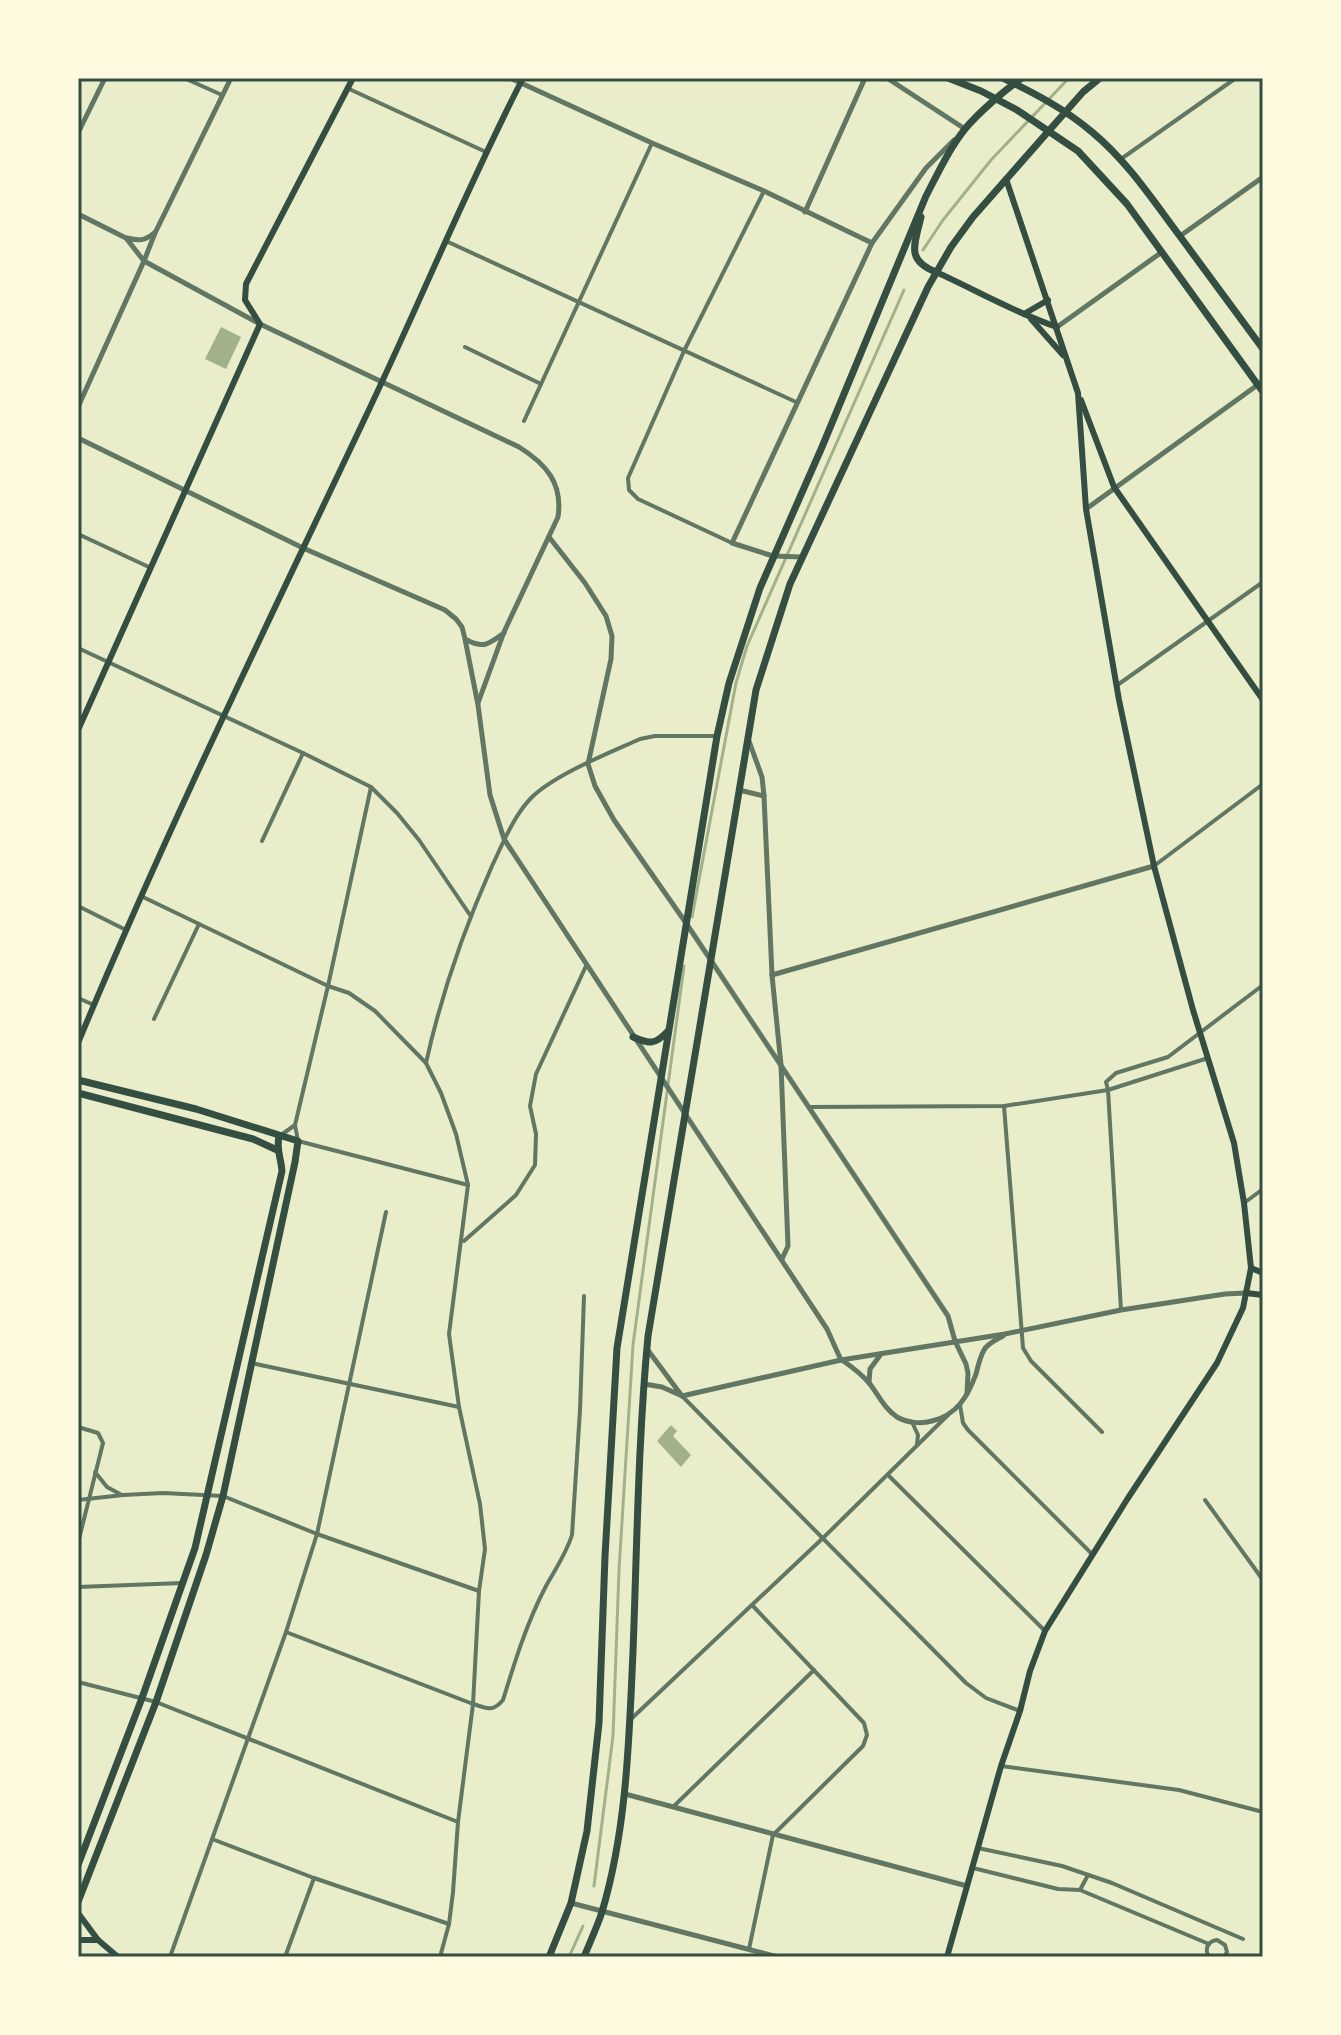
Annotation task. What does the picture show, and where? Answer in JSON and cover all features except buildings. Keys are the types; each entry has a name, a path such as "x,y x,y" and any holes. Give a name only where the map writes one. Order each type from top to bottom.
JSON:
{"main road":[{"path":"78,730 260,324 245,300 246,284 353,78"},
{"path":"948,78 1017,110 1078,151 1127,204 1261,386"},
{"path":"1003,78 1061,109 1092,131 1121,159 1263,349"},
{"path":"549,1957 571,1903 587,1831 599,1723 617,1348 717,736 729,683 760,588 926,196 965,129 1022,78"},
{"path":"584,1957 617,1848 625,1794 643,1384 654,1293 756,690 788,589 936,272 973,217 1083,92 1100,78"},
{"path":"78,1043 141,896 522,80"},
{"path":"1006,179 1065,358 1114,487 1263,700"},
{"path":"926,196 914,249 920,264 1027,316 1057,327"},
{"path":"1027,316 1048,300"},
{"path":"1027,316 1065,358"},
{"path":"947,1957 1001,1766 1045,1631 1217,1363 1243,1308 1251,1268 1234,1143 1199,1031 1154,866 1116,686 1086,509 1078,393"},
{"path":"633,1037 654,1043 669,1031"},
{"path":"78,1080 196,1109 298,1141 223,1496 206,1555 156,1702 78,1902"},
{"path":"78,1093 253,1139 277,1150"},
{"path":"196,1109 201,1115 196,1124"},
{"path":"78,1865 195,1548 282,1171 277,1150 279,1136"},
{"path":"1251,1268 1263,1273"},
{"path":"1246,1293 1263,1295"},
{"path":"78,1913 98,1940 118,1957"},
{"path":"78,1940 98,1940"}],"street":[{"path":"78,133 105,78"},
{"path":"184,78 222,95"},
{"path":"78,407 155,233 231,78"},
{"path":"510,78 522,80 872,243"},
{"path":"805,212 865,78"},
{"path":"732,543 872,243 926,168 965,129 887,78"},
{"path":"1121,159 1236,78"},
{"path":"347,88 487,152"},
{"path":"524,421 652,143"},
{"path":"1180,236 1263,177"},
{"path":"764,191 684,351 628,478 629,490 638,499 732,543 775,556 802,557"},
{"path":"78,214 138,241 155,233"},
{"path":"126,238 144,261 260,324 519,447 539,460 549,473 557,488 560,503 558,517 504,632 478,705"},
{"path":"445,241 796,402"},
{"path":"1057,327 1162,252"},
{"path":"465,347 541,384"},
{"path":"1086,509 1261,386"},
{"path":"78,438 303,548 445,610 456,619 465,639 490,795 504,839 827,1329 841,1360 869,1383 887,1410 901,1420 926,1423 950,1414"},
{"path":"78,534 151,568"},
{"path":"549,537 585,583 606,616 612,636 611,659 588,764 595,786 614,820 711,959 948,1316 966,1364 967,1394"},
{"path":"1116,686 1263,582"},
{"path":"465,639 482,645 504,632"},
{"path":"78,648 371,787 419,840 470,915"},
{"path":"426,1063 435,1023 470,915 504,839 532,798 554,780 640,739 655,736 717,736"},
{"path":"748,738 762,777 764,796 772,975 781,1065 788,1246 782,1260"},
{"path":"262,841 303,753"},
{"path":"772,975 1154,866 1263,784"},
{"path":"371,787 295,1125 298,1141 468,1185"},
{"path":"739,790 764,796"},
{"path":"141,896 328,986 349,993 375,1011 426,1063 456,1134 468,1185 449,1334 459,1407 480,1504 485,1549 479,1591 473,1704 449,1924 440,1957"},
{"path":"78,906 126,930"},
{"path":"154,1019 199,924"},
{"path":"462,1242 516,1195 535,1165 536,1134 530,1106 536,1074 586,966"},
{"path":"1121,1310 1106,1082 1110,1077 1168,1057 1263,985"},
{"path":"78,998 94,1005"},
{"path":"809,1107 1004,1106 1108,1090 1208,1058"},
{"path":"1004,1106 1023,1348 1031,1361 1102,1432"},
{"path":"279,1136 295,1125"},
{"path":"1244,1203 1263,1189"},
{"path":"170,1957 286,1632 317,1534 386,1212"},
{"path":"643,1384 662,1387 682,1396 841,1360 1005,1334 1121,1310 1246,1293"},
{"path":"286,1632 473,1704 489,1709 497,1707 503,1700 521,1642 546,1586 567,1552 572,1535 584,1296"},
{"path":"630,1721 960,1405 983,1351 1005,1334"},
{"path":"647,1349 682,1396 734,1451 966,1683 986,1698 1020,1711"},
{"path":"869,1383 870,1369 882,1353"},
{"path":"251,1363 459,1407"},
{"path":"960,1405 963,1423 976,1439 1092,1554"},
{"path":"912,1422 918,1435 917,1446"},
{"path":"78,1427 98,1433 103,1443 78,1543"},
{"path":"95,1472 107,1487 123,1495"},
{"path":"888,1475 1045,1631"},
{"path":"78,1500 123,1495 223,1496 317,1534 479,1591"},
{"path":"1205,1500 1263,1580"},
{"path":"78,1587 182,1583"},
{"path":"749,1949 773,1835 863,1746 867,1735 864,1723 752,1605"},
{"path":"674,1806 814,1670"},
{"path":"78,1682 156,1702 458,1822"},
{"path":"1001,1766 1179,1790 1263,1812"},
{"path":"625,1794 967,1886"},
{"path":"212,1839 449,1924"},
{"path":"978,1848 1037,1859 1112,1883 1243,1939"},
{"path":"972,1868 1058,1889 1080,1890 1209,1944"},
{"path":"1080,1890 1088,1875"},
{"path":"285,1957 314,1878"},
{"path":"571,1903 778,1957"},
{"path":"1209,1957 1207,1950 1214,1941 1221,1941 1226,1948 1225,1956"}],"shaded area":[{"path":"221,327 241,337 226,369 205,359"},
{"path":"671,1425 677,1431 673,1436 691,1455 681,1467 657,1441"}],"waterway":[{"path":"923,250 991,160 1069,78"},
{"path":"692,917 736,683 747,646 904,290"},
{"path":"594,1886 613,1736 619,1570 633,1345 684,966"},
{"path":"569,1957 583,1926"}]}
